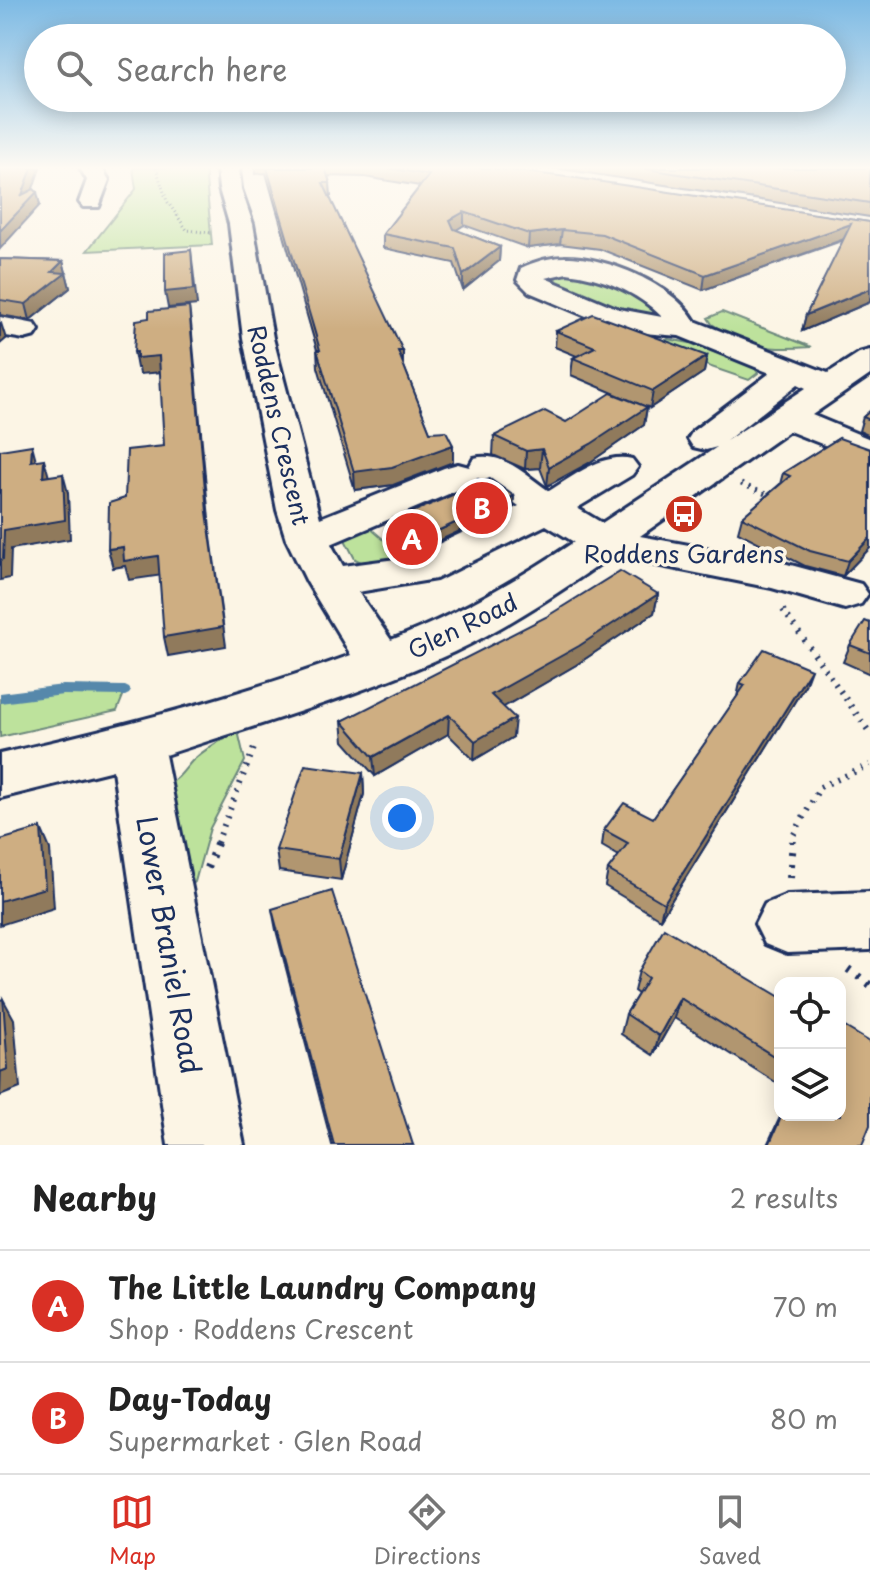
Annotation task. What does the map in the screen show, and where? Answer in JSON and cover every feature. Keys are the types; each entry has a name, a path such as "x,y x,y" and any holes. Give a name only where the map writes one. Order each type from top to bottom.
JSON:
{"street":[{"name":"Roddens Crescent","path":"240,221 258,338 297,510 307,539 329,582 381,663"},
{"path":"533,262 592,269 656,296 677,313 683,327 841,378"},
{"path":"706,473 690,465 687,454 841,378"},
{"name":"Glen Road","path":"0,776 136,744 381,663 438,640 513,601 706,473 841,378"},
{"path":"786,417 870,452"},
{"path":"329,582 421,569 548,508 619,467"},
{"path":"307,539 473,471 548,508 603,542 776,575 845,594"},
{"name":"Lower Braniel Road","path":"136,744 206,1145"},
{"path":"787,924 870,921"}],"path":[{"path":"180,221 187,230 203,233 242,232"},
{"path":"706,473 783,501"},
{"path":"780,605 870,733"},
{"path":"165,920 200,888 216,838 257,739"},
{"path":"787,924 793,836 820,787 870,765"}],"green space":[{"path":"110,221 210,221 212,245 87,251"},
{"path":"578,271 647,299 658,313 634,316 619,313 549,282 550,274"},
{"path":"722,312 811,347 771,348 736,339 708,318"},
{"path":"668,339 690,343 754,367 758,373 749,380 653,347"},
{"path":"369,527 405,558 361,562 355,559 342,534"},
{"path":"55,691 125,691 117,711 0,737 0,699"},
{"path":"238,731 245,761 210,828 195,882 187,889 168,784 203,752"}],"building":[{"path":"0,221 9,221 0,231"},
{"path":"283,221 341,221 403,351 398,351 430,432 446,431 453,445 392,467 354,472 317,350 320,350"},
{"path":"393,221 451,221 454,229 500,247 463,275 455,248 383,234"},
{"path":"492,221 870,222 870,289 806,315 851,224 705,275 602,234 562,230 529,234"},
{"path":"191,250 194,289 165,292 165,253"},
{"path":"0,259 63,261 52,272 66,273 26,304 0,300"},
{"path":"189,307 207,512 223,627 164,637 158,556 124,561 123,547 108,549 109,503 125,498 127,450 164,446 159,356 137,358 137,352 134,352 136,320 149,318 149,311"},
{"path":"593,314 707,356 653,391 573,358 595,347 556,331"},
{"path":"611,393 647,407 549,467 542,449 526,451 494,436 545,411 566,422"},
{"path":"839,438 870,449 870,538 848,561 810,551 742,517 790,476 783,473"},
{"path":"32,445 31,461 44,459 43,477 63,474 65,520 4,530 3,559 0,560 0,450"},
{"path":"490,479 514,496 411,543 387,523"},
{"path":"620,571 658,594 579,646 491,695 515,718 475,741 449,715 373,757 342,721 546,617"},
{"path":"865,621 870,623 870,653 850,645"},
{"path":"764,649 811,669 664,903 608,870 628,843 604,830 624,803 653,818 745,685 740,683"},
{"path":"305,765 363,773 339,859 276,850"},
{"path":"41,828 45,888 0,901 0,840"},
{"path":"332,891 413,1145 334,1145 272,909"},
{"path":"664,928 774,993 774,1056 680,998 659,1036 626,1014 648,978 639,971"},
{"path":"3,999 8,1069 0,1072 0,1000"},
{"path":"846,1028 870,1042 870,1125 862,1145 769,1145 779,1121 846,1121"}],"waterway":[{"path":"0,698 63,690 125,691"}],"place":[{"name":"Day-Today","path":"482,508"},
{"name":"Roddens Gardens","path":"684,514"},
{"name":"The Little Laundry Company","path":"412,539"}]}
